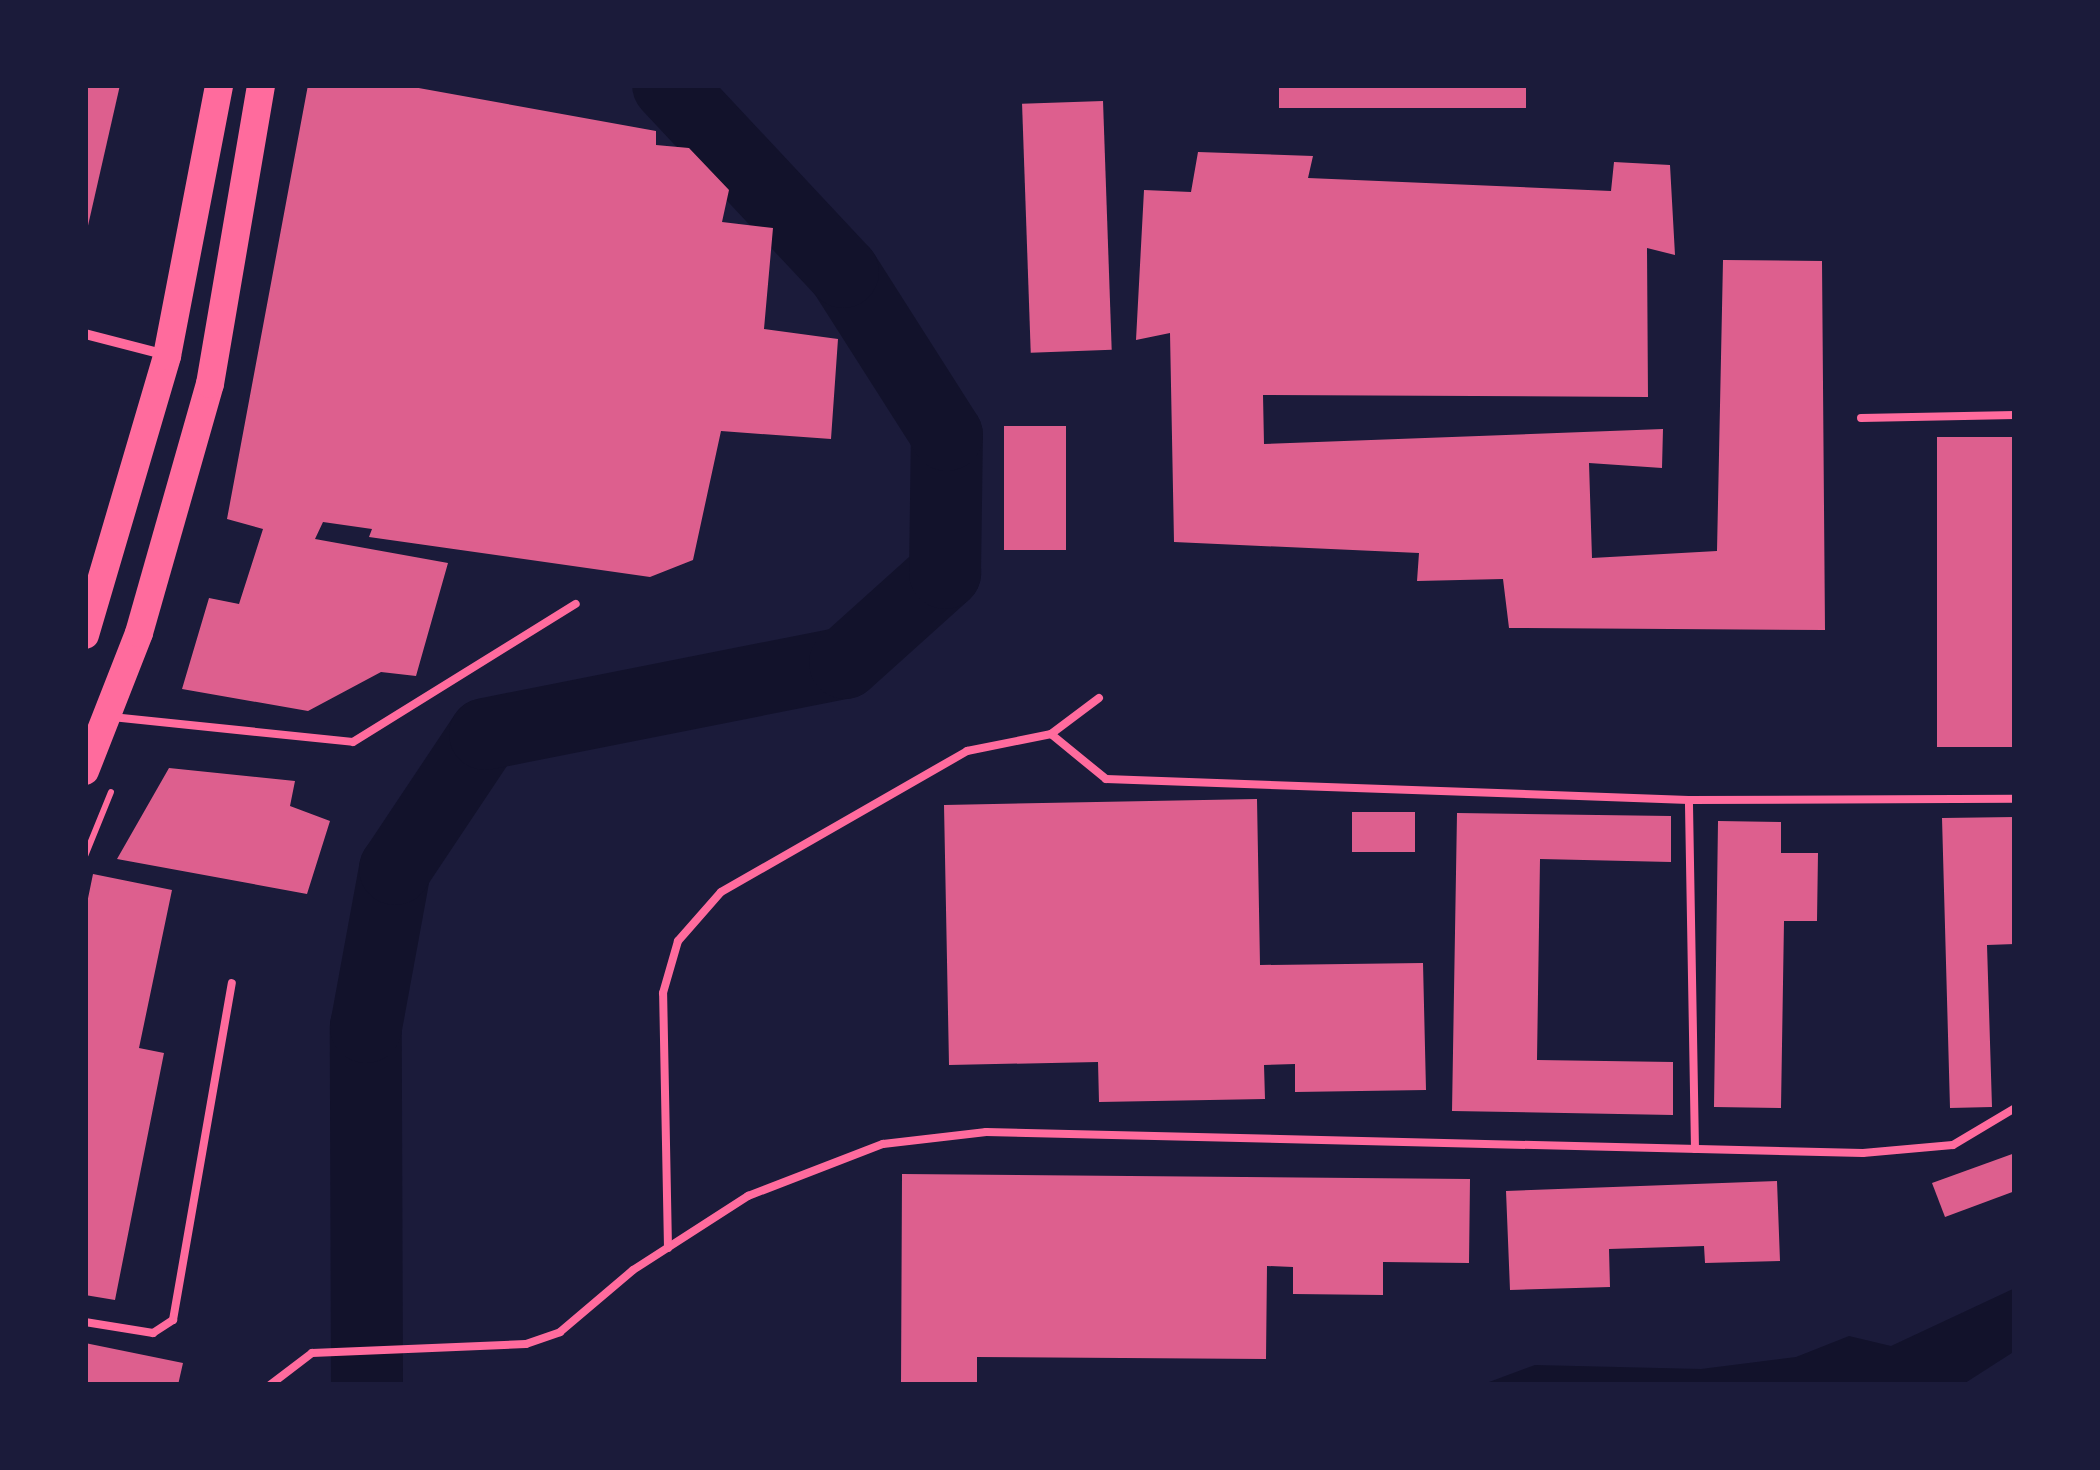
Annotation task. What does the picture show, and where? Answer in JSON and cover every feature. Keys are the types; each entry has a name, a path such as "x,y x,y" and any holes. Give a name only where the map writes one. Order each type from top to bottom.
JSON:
{"highway":[{"path":"85,634 167,356 219,85"},
{"path":"85,772 107,716 210,384 262,85"}],"street":[{"path":"85,334 167,356"}],"lane":[{"path":"1861,418 2015,414"},
{"path":"107,716 353,742 576,604"},
{"path":"668,1248 663,994 678,942 720,892 966,751 1051,734 1099,698"},
{"path":"1051,734 1106,779 1689,800 2015,799"},
{"path":"1689,800 1695,1149"},
{"path":"85,1322 154,1333 173,1320 232,982"},
{"path":"270,1385 312,1353 526,1344 560,1332 668,1248 748,1196 884,1144 986,1132 1695,1149 1953,1145 2015,1108"}],"shaded area":[{"path":"2015,1288 2015,1351 1962,1385 1481,1385 1535,1365 1701,1369 1796,1357 1849,1336 1891,1346"}],"building":[{"path":"85,85 120,85 87,230 85,230"},
{"path":"308,85 402,85 656,131 656,145 689,148 729,190 722,222 773,228 764,329 838,339 831,439 721,431 693,560 650,577 369,537 372,529 323,522 315,539 448,563 416,676 381,672 308,711 182,689 209,598 239,604 263,529 227,519"},
{"path":"1279,85 1526,85 1526,108 1279,108"},
{"path":"1103,101 1112,350 1031,353 1022,104"},
{"path":"1198,152 1313,156 1308,178 1611,191 1614,162 1670,165 1675,255 1647,248 1648,397 1263,395 1264,444 1663,429 1662,468 1589,463 1592,558 1717,551 1723,260 1822,261 1825,630 1509,628 1503,579 1417,581 1419,553 1174,542 1170,333 1136,340 1144,190 1191,192"},
{"path":"1004,426 1066,426 1066,550 1004,550"},
{"path":"1937,437 2015,437 2015,747 1937,747"},
{"path":"169,768 295,781 290,806 330,821 307,894 117,859"},
{"path":"1257,799 1260,965 1423,963 1426,1090 1295,1092 1295,1064 1264,1065 1265,1099 1099,1102 1098,1062 949,1065 944,805"},
{"path":"1352,812 1415,812 1415,852 1352,852"},
{"path":"1457,813 1671,816 1671,862 1540,859 1537,1060 1673,1062 1673,1115 1452,1111"},
{"path":"2015,817 2015,944 1987,945 1992,1107 1950,1108 1942,818"},
{"path":"1718,821 1781,822 1781,853 1818,853 1817,921 1784,921 1781,1108 1714,1107"},
{"path":"93,874 172,890 139,1048 164,1053 115,1300 85,1295 85,913"},
{"path":"2015,1153 2015,1191 1945,1217 1932,1183"},
{"path":"902,1174 1470,1179 1469,1263 1383,1262 1383,1295 1293,1294 1293,1267 1267,1266 1266,1359 977,1357 977,1385 901,1385"},
{"path":"1777,1181 1780,1261 1705,1263 1704,1246 1609,1249 1610,1287 1510,1290 1506,1191"},
{"path":"85,1343 183,1363 178,1385 85,1385"}],"waterway":[{"path":"367,1385 366,1027 395,869 485,734 845,663 945,573 947,435 843,272 668,85"}]}
